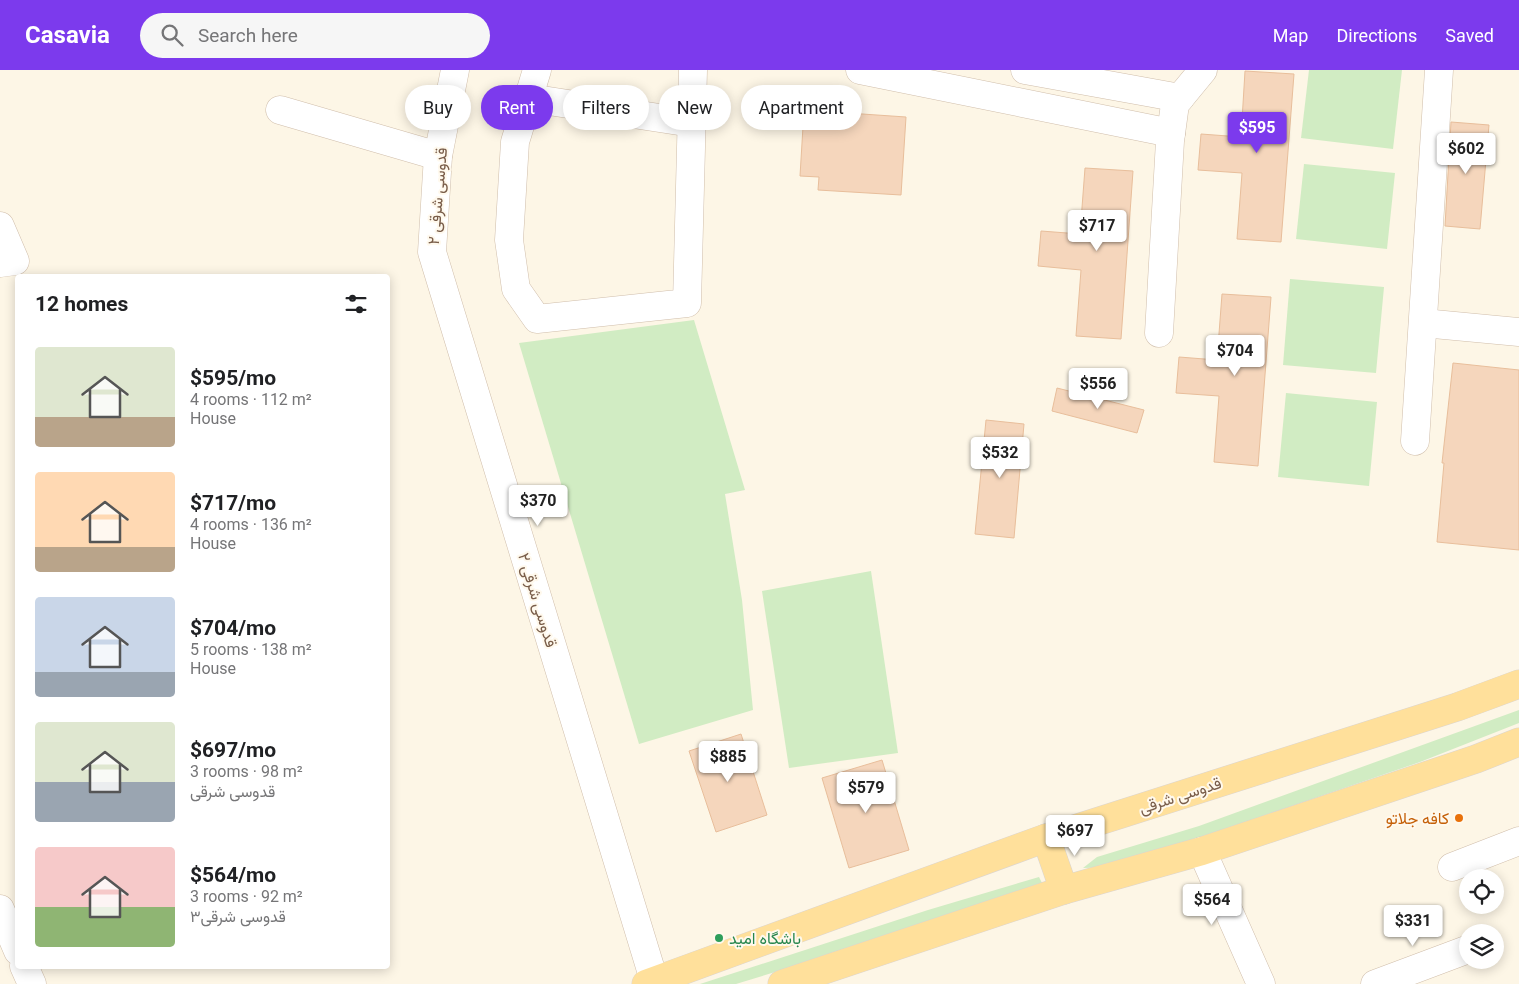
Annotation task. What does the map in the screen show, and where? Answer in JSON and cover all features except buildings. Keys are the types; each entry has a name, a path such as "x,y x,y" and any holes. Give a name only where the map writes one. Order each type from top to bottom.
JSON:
{"main road":[{"name":"قدوسی شرقی","path":"650,982 1046,838 1457,707 1519,684"},
{"path":"782,984 1064,890 1202,851 1476,759 1519,742"},
{"path":"1046,838 1064,890"}],"street":[{"name":"قدوسی شرقی ۲","path":"455,70 438,156 432,252 650,982"},
{"path":"533,85 537,70"},
{"path":"693,70 693,85"},
{"path":"860,70 1171,133"},
{"path":"1025,70 1180,98"},
{"path":"1159,333 1171,133 1176,104 1203,70"},
{"path":"1415,441 1439,70"},
{"path":"553,102 659,118"},
{"path":"280,110 438,156"},
{"path":"519,130 515,142 509,240 516,289 537,319 687,302 692,130"},
{"path":"0,226 7,262"},
{"path":"1423,323 1519,332"},
{"path":"1452,867 1519,841"},
{"path":"1202,851 1261,984"},
{"path":"0,909 10,947"},
{"path":"1375,984 1459,953"},
{"path":"25,969 32,984"}],"green space":[{"path":"1309,70 1402,70 1393,149 1301,138"},
{"path":"1304,164 1395,173 1387,249 1296,239"},
{"path":"1290,279 1384,287 1376,373 1283,365"},
{"path":"694,320 745,490 725,494 742,600 753,710 639,744 519,343"},
{"path":"1286,393 1377,402 1369,486 1278,477"},
{"path":"871,571 898,753 789,768 762,591"},
{"path":"1519,710 1519,723 1420,762 1114,867 1083,868 1097,857 1199,826"},
{"path":"1039,877 1042,883 941,921 736,984 700,984 928,910"}],"place":[{"name":"کافه جلاتو","path":"1459,818"},
{"name":"باشگاه امید","path":"719,938"}]}
